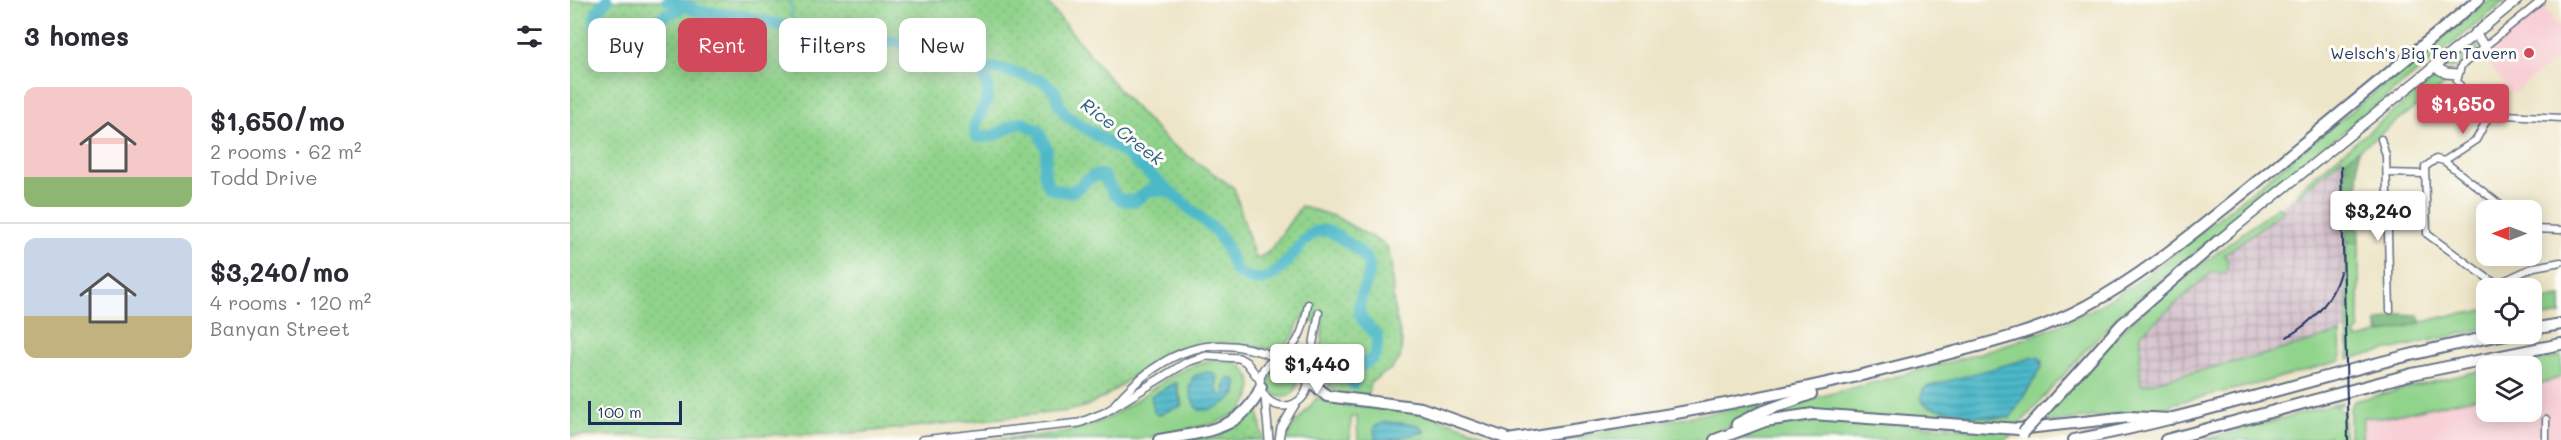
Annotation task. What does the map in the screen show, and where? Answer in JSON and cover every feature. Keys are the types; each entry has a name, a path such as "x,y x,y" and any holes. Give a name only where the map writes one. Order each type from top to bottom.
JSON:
{"highway":[{"path":"1307,377 1327,396 1421,408 1510,440 1726,405 1856,377 2016,336 2059,320 2106,295 2193,233 2478,0"},
{"path":"2016,440 2122,324 2218,241 2517,0"},
{"path":"2475,33 2485,48"},
{"path":"2431,68 2457,74"},
{"path":"2542,327 2561,324"},
{"path":"2074,440 2171,419 2398,358 2476,341"},
{"path":"2166,440 2412,374 2561,344"},
{"path":"1709,440 1759,413 1856,377"},
{"path":"1159,440 1227,425 1247,410 1262,388"},
{"path":"1715,440 1765,421 1813,414 2018,429 2128,417 2171,419"}],"street":[{"path":"2542,0 2461,66 2457,74 2459,86 2474,106 2490,114 2561,118"},
{"path":"2444,161 2476,141 2490,114"},
{"path":"2381,139 2386,156 2390,310"},
{"path":"2494,200 2444,161 2431,160 2425,166 2427,234 2490,280 2499,283 2534,267 2561,262"},
{"path":"2386,173 2424,174"},
{"path":"2542,230 2561,230"},
{"path":"1269,440 1262,388 1265,368 1280,359 1299,340 1305,325 1308,304"},
{"path":"1279,440 1281,428 1296,403 1304,395 1319,312"},
{"path":"1110,410 1156,367 1188,349 1230,345 1264,353 1297,363 1307,377"},
{"path":"922,440 1062,426 1087,421 1110,410 1187,362 1206,356 1226,355 1239,358 1246,362 1262,388 1280,406 1296,403"},
{"path":"2546,419 2546,440"}],"shaded area":[{"path":"2542,5 2561,29 2561,56 2512,94 2481,54"},
{"path":"2343,158 2348,330 2270,353 2143,385 2140,377 2141,334 2212,272 2226,274 2223,255 2283,211 2280,207 2297,194 2299,196"},
{"path":"2561,377 2561,440 2362,440 2362,417 2372,418 2476,397 2476,422 2542,422 2542,384"}],"green space":[{"path":"570,0 1045,0 1119,90 1167,141 1234,188 1255,259 1272,248 1301,206 1336,217 1387,246 1391,261 1394,309 1402,342 1400,359 1391,369 1370,383 1368,397 1338,394 1330,387 1323,377 1320,360 1323,325 1300,319 1293,337 1282,348 1270,349 1218,343 1168,351 1106,396 1084,407 1068,411 844,434 570,436"},
{"path":"2490,0 2506,0 2136,300 2093,342 2019,425 1768,417 1767,413 1782,407 1949,362 2047,330 2101,304 2151,272","holes":["2042,361 2042,367 2010,418 1992,418 1930,407 1923,403 1927,387"]},
{"path":"2477,40 2478,51 2455,67 2445,66"},
{"path":"2448,77 2450,81 2344,161 2342,158 2298,196 2297,192 2314,176 2430,82"},
{"path":"2358,150 2359,242 2346,242 2344,161"},
{"path":"2278,206 2283,211 2224,255 2228,261 2226,274 2212,272 2141,334 2140,376 2142,385 2340,333 2341,361 2154,410 2041,423 2095,359 2130,323 2184,278"},
{"path":"2346,242 2359,242 2359,328 2355,336 2358,339 2447,316 2476,312 2476,330 2348,359"},
{"path":"2561,297 2561,314 2542,317 2542,300"},
{"path":"2400,314 2418,315 2422,322 2379,334 2376,322"},
{"path":"2561,356 2561,377 2542,384 2542,359"},
{"path":"1214,360 1232,361 1242,366 1249,375 1252,385 1250,396 1242,411 1214,424 1135,440 988,440 1048,434 1091,425 1119,412 1184,369","holes":["1212,372 1217,378 1217,393 1221,396 1225,396 1224,387 1237,384 1236,394 1222,404 1191,397 1189,386 1197,375","1177,384 1182,404 1159,415"]},
{"path":"1283,369 1293,373 1297,383 1293,393 1283,397 1273,393 1269,383 1273,373"},
{"path":"2476,372 2476,397 2383,418 2363,417 2362,440 2350,440 2350,409 2354,401"},
{"path":"1317,398 1329,403 1403,410 1439,418 1483,433 1482,438 1389,440 1425,432 1419,425 1386,422 1375,440 1358,440 1357,416 1351,417 1350,440 1287,440 1292,428"},
{"path":"1257,402 1263,440 1178,440 1213,433 1231,426"},
{"path":"2343,402 2335,407 2344,412 2344,440 2330,440 2329,436 2309,440 2204,440"},
{"path":"1761,404 1762,408 1703,440 1554,440"},
{"path":"1796,418 2015,431 2006,440 1725,440 1766,424"}],"water":[{"path":"2034,357 2040,358 2042,367 2010,418 1976,416 1948,411 1926,404 1921,399 1926,387"},
{"path":"1208,372 1216,375 1217,390 1221,396 1225,395 1225,384 1228,378 1236,380 1237,387 1235,393 1226,402 1213,408 1199,410 1192,399 1190,385 1194,376"},
{"path":"1176,382 1181,406 1158,415 1154,412 1151,396"},
{"path":"1385,422 1419,425 1425,432 1389,440 1375,440 1374,427"}],"waterway":[{"path":"607,0 597,13 595,24 601,35 612,46 630,46 650,23 683,7"},
{"name":"Rice Creek","path":"668,0 702,12 743,16 792,28 834,32 856,41 874,44 895,41 917,46 957,66 1000,69 1043,81 1055,91 1059,105 1068,117 1126,154 1216,231 1226,247 1235,270 1252,279 1265,279 1277,272 1306,239 1316,232 1334,233 1362,254 1368,262 1368,278 1359,304 1361,317 1377,336 1376,349 1371,360 1355,371 1353,384"},
{"path":"789,0 792,18"},
{"path":"981,72 987,85 988,95 976,122 976,136 989,137 1021,122 1038,130 1047,150 1044,173 1049,187 1059,191 1072,191 1096,175 1103,175 1115,195 1121,200 1135,201 1149,190 1169,191"}],"railway":[{"path":"2341,167 2348,440"},
{"path":"2287,337 2305,325 2327,302 2340,272"}],"place":[{"name":"Welsch's Big Ten Tavern","path":"2529,53"}]}
